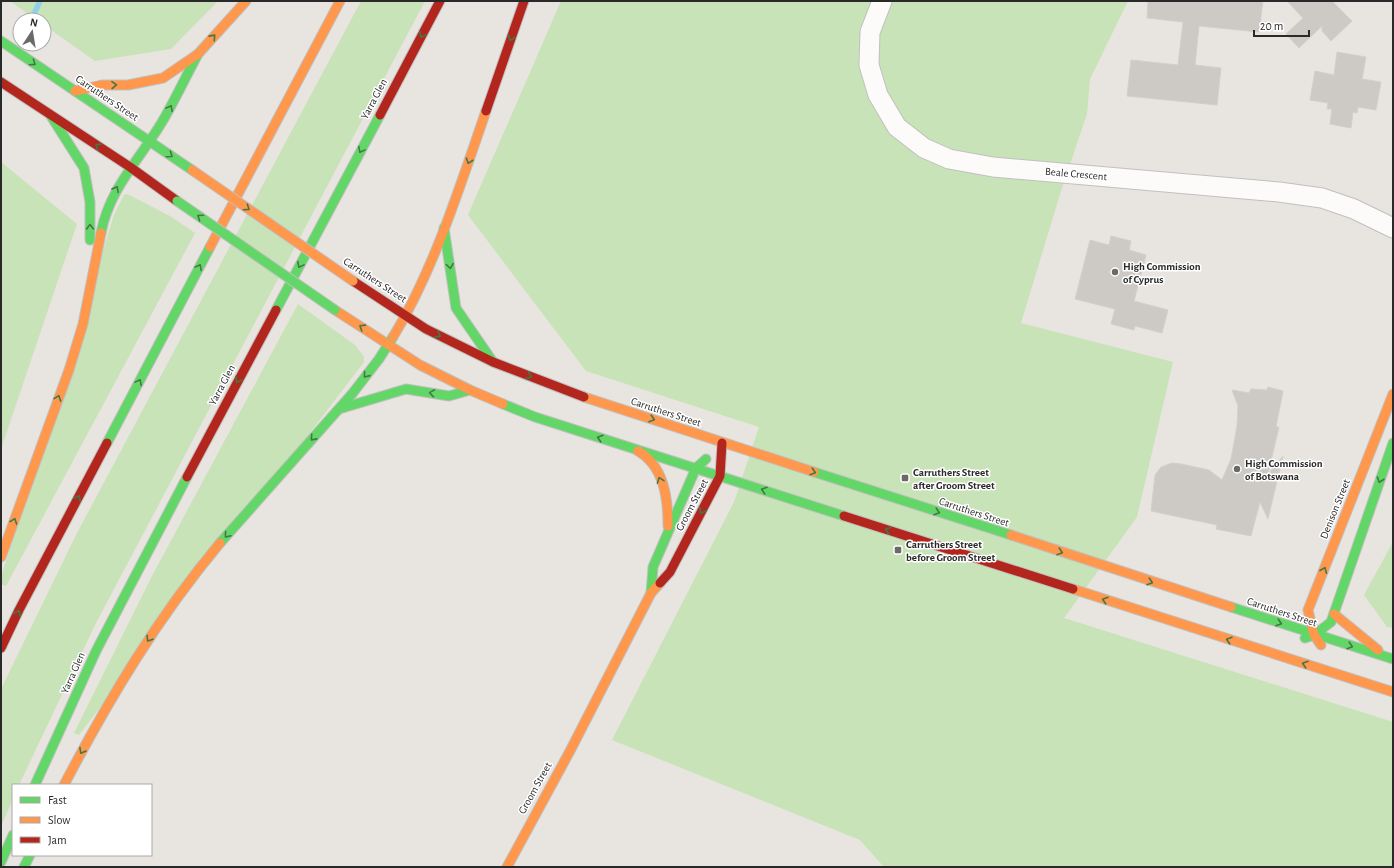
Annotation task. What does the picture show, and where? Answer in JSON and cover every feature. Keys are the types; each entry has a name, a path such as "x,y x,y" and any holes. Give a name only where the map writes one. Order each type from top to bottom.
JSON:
{"main road":[{"path":"75,91 102,85 128,85 163,78 198,54 246,1"},
{"path":"1,648 19,610 340,1"},
{"name":"Yarra Glen","path":"36,784 96,651 440,1"},
{"path":"65,784 118,688 163,618 214,550 339,409 389,344 418,290 444,227 524,1"},
{"name":"Carruthers Street","path":"1,41 353,281 426,329 493,362 583,397 722,443 1389,658"},
{"path":"1,557 69,370 82,324 90,280 108,204 130,167 162,122 198,54"},
{"path":"1,82 130,167 336,310 420,365 470,390 534,417 1393,692"},
{"path":"51,116 84,168 90,202 90,280"},
{"path":"444,227 456,308 493,362"},
{"path":"339,409 406,389 449,396 470,390"},
{"name":"Denison Street","path":"1326,652 1314,634 1308,610 1309,606 1393,394"},
{"name":"Groom Street","path":"651,593 653,567 696,468 722,443"},
{"name":"Groom Street","path":"507,867 570,751 651,593 670,572 720,476 722,443"},
{"path":"1294,642 1314,634 1331,622 1393,443"},
{"path":"638,450 653,462 666,494 668,532"},
{"path":"1295,611 1309,606"},
{"path":"1244,612 1280,612"},
{"path":"1334,614 1389,658"},
{"path":"1266,652 1280,647"},
{"path":"1334,664 1342,676"},
{"path":"1,862 12,837"},
{"path":"24,867 30,856"}],"street":[{"name":"Beale Crescent","path":"882,1 870,32 869,65 878,95 897,127 924,148 949,160 993,167 1279,192 1322,198 1354,209 1393,228"}],"green space":[{"path":"10,1 218,1 171,49 95,61 52,31 52,12 26,12"},
{"path":"361,1 425,1 95,625 19,784 12,784 12,801 1,826 1,689 77,533"},
{"path":"561,1 1128,1 1090,79 1087,114 1061,191 1021,323 1173,362 1137,517 1064,618 1393,722 1393,867 884,867 860,840 612,740 734,502 759,427 586,371 468,215"},
{"path":"1,162 77,224 1,449"},
{"path":"127,194 170,216 195,233 6,586 1,584 1,577 114,215 124,195"},
{"path":"298,304 355,345 364,357 364,362 79,735 74,733 152,576"},
{"path":"1393,542 1393,628 1387,627 1364,595"}],"building":[{"path":"1148,1 1263,1 1259,32 1199,26 1195,65 1221,68 1217,105 1127,96 1131,60 1178,65 1183,22 1147,18"},
{"path":"1287,1 1332,1 1352,21 1331,41 1322,31 1322,26 1299,48 1286,34 1303,18"},
{"path":"1337,52 1366,57 1362,79 1381,82 1376,110 1358,107 1357,113 1353,112 1351,128 1330,124 1332,109 1327,109 1328,103 1310,100 1315,71 1334,75"},
{"path":"1111,236 1131,241 1129,250 1146,255 1134,301 1168,310 1162,333 1135,326 1134,330 1111,324 1115,309 1075,299 1090,240 1109,245"},
{"path":"1268,387 1283,391 1276,427 1279,427 1268,474 1283,456 1268,519 1260,502 1251,536 1216,529 1217,525 1151,511 1155,475 1161,467 1172,463 1181,464 1209,470 1222,480 1231,459 1237,426 1238,406 1232,390 1249,393 1251,389 1267,390"}],"waterway":[{"path":"35,12 40,1"}],"traffic: fast":[{"path":"1,41 192,170"},
{"path":"101,233 105,217 118,188 162,122 198,54"},
{"path":"276,310 380,115"},
{"path":"51,116 84,168 90,202 90,240"},
{"path":"177,201 335,310"},
{"path":"444,228 456,308 493,362"},
{"path":"107,443 210,247"},
{"path":"220,543 352,394 379,359 393,337"},
{"path":"339,409 406,389 449,396 470,390"},
{"path":"503,404 535,417 844,516"},
{"path":"1305,638 1314,635 1331,622 1393,443"},
{"path":"651,593 653,567 696,468 706,459"},
{"path":"814,472 1011,535"},
{"path":"35,784 96,651 187,477"},
{"path":"1231,607 1393,659"},
{"path":"1,862 12,837"},
{"path":"24,867 30,856"}],"traffic: slow":[{"path":"75,91 102,85 128,85 163,78 198,54 246,1"},
{"path":"210,247 340,1"},
{"path":"393,337 408,311 434,256 486,111"},
{"path":"192,170 353,281"},
{"path":"1,557 69,370 83,324 101,233"},
{"path":"335,310 420,365 470,390 503,404"},
{"path":"1321,645 1314,635 1308,610 1393,394"},
{"path":"584,397 814,472"},
{"path":"638,451 647,457 659,474 663,484 667,505 668,526"},
{"path":"1011,535 1231,607"},
{"path":"65,784 117,690 155,629 197,571 220,543"},
{"path":"507,867 570,751 651,593 660,583"},
{"path":"1073,589 1393,692"},
{"path":"1334,614 1378,650"}],"traffic: jam":[{"path":"380,115 440,1"},
{"path":"486,111 524,1"},
{"path":"1,82 130,167 177,201"},
{"path":"353,281 426,329 493,362 584,397"},
{"path":"187,477 276,310"},
{"path":"1,648 19,610 107,443"},
{"path":"660,583 670,572 720,476 722,443"},
{"path":"844,516 1073,589"}],"place":[{"name":"High Commission of Cyprus","path":"1115,272"},
{"name":"High Commission of Botswana","path":"1237,469"},
{"name":"Carruthers Street after Groom Street","path":"905,478"},
{"name":"Carruthers Street before Groom Street","path":"898,550"}]}
